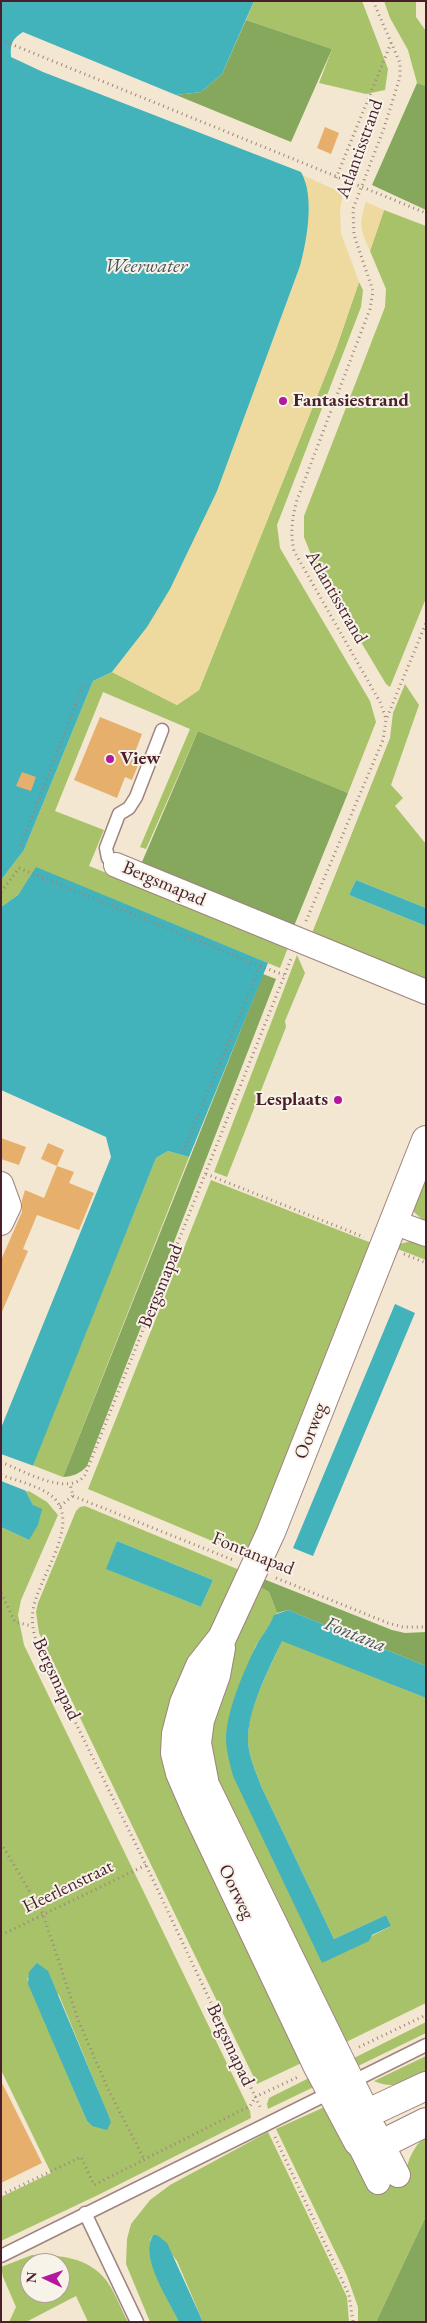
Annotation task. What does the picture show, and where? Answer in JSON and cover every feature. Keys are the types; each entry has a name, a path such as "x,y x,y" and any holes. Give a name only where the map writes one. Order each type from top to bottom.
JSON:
{"street":[{"name":"Bergsmapad","path":"116,865 298,940"},
{"path":"298,940 426,992"},
{"name":"Oorweg","path":"370,2143 340,2086 206,1785 200,1763 198,1743 200,1720 216,1675 222,1638 272,1532 426,1140"},
{"path":"1,1184 9,1206 1,1223"},
{"path":"388,1233 426,1234"},
{"name":"Oorweg","path":"340,2086 366,2114 370,2143"},
{"path":"366,2114 426,2086"},
{"path":"388,2179 370,2143 426,2122"}],"lane":[{"name":"Bergsmapad","path":"116,865 108,858 106,848 119,814 129,808 136,797 162,730"},
{"path":"1,2256 340,2086 426,2045"},
{"path":"85,2213 137,2322"}],"path":[{"name":"Atlantisstrand","path":"373,1 400,64 400,77 384,128 353,209 354,235 374,291 370,309 297,500 291,520 291,535 294,550 380,702 386,720"},
{"path":"1,40 336,178 426,213"},
{"path":"336,178 391,43"},
{"name":"Bergsmapad","path":"70,1484 82,1480 86,1475 298,940 383,740 386,720 426,622"},
{"path":"21,845 84,683"},
{"path":"1,892 19,868 284,975"},
{"path":"182,1155 260,966"},
{"path":"206,1174 388,1233"},
{"path":"1,1462 57,1484 70,1484 73,1496 60,1506 48,1494 1,1475"},
{"name":"Fontanapad","path":"73,1496 388,1623 403,1627 426,1627"},
{"name":"Bergsmapad","path":"60,1506 63,1514 63,1530 37,1596 32,1626 38,1647 146,1865 349,2295 353,2322"},
{"path":"1,1594 15,1622 32,1626"},
{"path":"1,1843 43,1914 79,2022 108,2088 144,2160"},
{"name":"Heerlenstraat","path":"1,1935 146,1865"},
{"path":"1,2195 81,2157 94,2185 250,2106 255,2097"}],"green space":[{"path":"254,1 362,1 388,69 385,90 366,94 319,83 332,49 246,20"},
{"path":"384,1 416,1 416,17 426,31 426,86 417,83 408,50 390,18"},
{"path":"246,20 332,49 291,142 176,95 201,92 222,74"},
{"path":"417,83 426,86 426,210 372,185"},
{"path":"384,210 426,226 426,598 390,687 386,684 315,565 304,537 304,516 385,307 386,289 370,251"},
{"path":"359,282 363,290 361,307 277,525 280,548 370,701 376,722 348,793 198,731 146,849 140,847 190,729 103,692 55,811 104,830 89,866 289,945 280,968 36,868 18,895 1,907 1,880 24,850 93,681 112,672 177,705 199,690 336,349"},
{"path":"405,684 419,705 391,785 403,798 395,806 426,844 426,908 356,880 349,895 426,926 426,983 310,938 390,738 393,713"},
{"path":"198,731 348,793 292,931 139,869"},
{"path":"297,955 305,973 285,1021 286,1027 227,1177 214,1172"},
{"path":"263,974 276,979 87,1466 76,1474 63,1477"},
{"path":"168,1151 189,1157 63,1477 32,1465 156,1158"},
{"path":"426,1168 426,1223 414,1212 413,1201"},
{"path":"211,1180 374,1244 248,1556 88,1489"},
{"path":"411,1241 426,1245 426,1260 395,1248 400,1244"},
{"path":"24,1488 47,1502 58,1515 21,1600 18,1615 24,1645 250,2111 251,2118 98,2195 1,2241 1,2197 51,2173 1,2070 1,1527 29,1540 33,1505","holes":["27,1978 59,1995 111,2122 92,2126 87,2121"]},
{"path":"85,1506 242,1571 171,1718 310,2059 257,2084 39,1633 36,1612 38,1603 76,1511 80,1507","holes":["117,1541 213,1580 201,1607 107,1569"]},
{"path":"261,1578 392,1630 405,1633 426,1632 426,1666 288,1610 277,1613 269,1592 258,1586"},
{"path":"258,1586 269,1592 277,1613 255,1647 228,1722 322,1962 391,1926 386,1915 334,1939 261,1786 251,1759 248,1742 249,1729 251,1716 260,1690 282,1640 426,1698 426,2003 338,2046 209,1776 210,1704"},
{"path":"426,2022 426,2033 354,2068 348,2061"},
{"path":"426,2056 426,2075 394,2085 381,2084 374,2081"},
{"path":"317,2074 322,2083 268,2109 269,2098"},
{"path":"331,2104 405,2174 412,2153 426,2136 426,2216 376,2322 358,2322 358,2307 347,2276 276,2129"},
{"path":"268,2132 347,2297 349,2322 203,2322 177,2261 157,2235 153,2235 150,2240 171,2304 179,2322 150,2322 126,2264 127,2239 131,2224 150,2200 170,2185"},
{"path":"426,2216 426,2322 376,2322"},
{"path":"70,2258 91,2266 99,2272 115,2295 128,2322 88,2322 76,2296 70,2299"},
{"path":"20,2260 20,2303 63,2303 26,2322 9,2322 16,2307 3,2277 1,2267"}],"sand":[{"name":"Fantasiestrand","path":"302,175 343,193 340,210 341,233 359,282 336,349 199,690 177,705 112,672 147,627 231,453 300,266 306,181"},
{"path":"366,202 384,210 370,251 364,238 361,222"}],"water":[{"name":"Weerwater","path":"1,1 254,1 222,74 201,92 176,95 23,32 12,42 11,57 43,72 301,172 308,193 309,205 307,231 300,266 217,491 170,589 147,627 112,672 93,681 24,850 1,880"},
{"path":"36,867 268,963 189,1157 168,1151 156,1158 24,1488 33,1505 42,1509 38,1525 29,1540 1,1527 1,1428 111,1157 106,1137 1,1090 1,907 18,895"},
{"path":"356,880 426,908 426,926 349,895"},
{"path":"395,1304 415,1313 313,1556 293,1548"},
{"path":"117,1541 213,1580 201,1607 106,1569"},
{"path":"288,1610 426,1666 426,1698 282,1641 255,1703 248,1742 253,1764 261,1786 334,1939 386,1915 391,1926 372,1935 369,1941 322,1963 233,1776 226,1743 232,1704 250,1658 274,1615"},
{"path":"37,1963 48,1971 108,2114 111,2122 107,2130 92,2126 87,2121 28,1984 29,1972"},
{"path":"153,2235 157,2235 167,2243 203,2322 179,2322 152,2267 150,2244"}],"pier":[{"path":"1,1454 34,1466 26,1487 29,1492 1,1481"}],"building":[{"path":"325,127 339,133 331,154 317,148"},
{"path":"100,717 142,734 134,755 141,758 132,780 125,777 117,798 74,780"},
{"path":"22,772 36,777 31,791 16,786"},
{"path":"1,1138 26,1147 19,1165 1,1159"},
{"path":"48,1143 64,1150 57,1166 41,1159"},
{"path":"57,1166 74,1172 69,1183 94,1193 79,1230 37,1215 23,1249 28,1251 1,1314 1,1260 22,1212 22,1200 25,1190 44,1198"},
{"path":"1,2081 42,2163 1,2183"}],"place":[{"name":"Fantasiestrand","path":"283,401"},
{"name":"View","path":"110,759"},
{"name":"Lesplaats","path":"338,1100"}],"water label":[{"name":"Fontana","path":"355,1635"}]}
